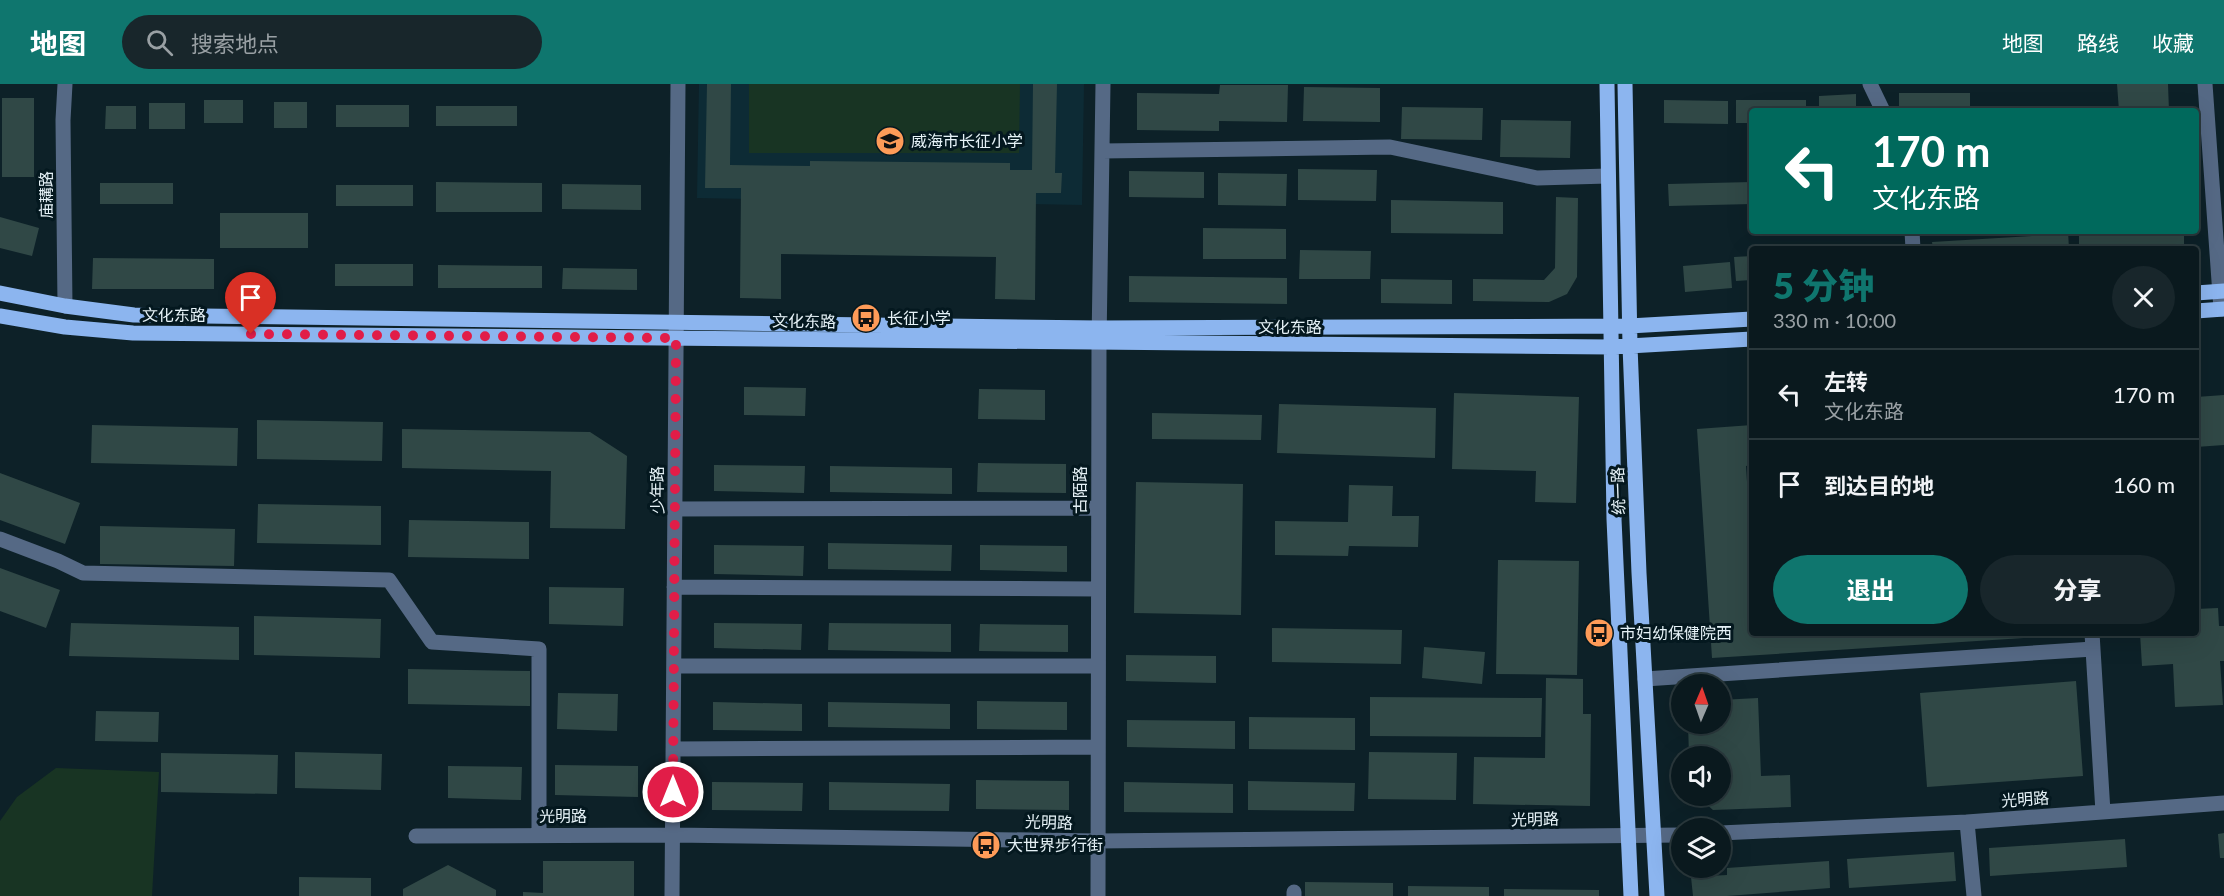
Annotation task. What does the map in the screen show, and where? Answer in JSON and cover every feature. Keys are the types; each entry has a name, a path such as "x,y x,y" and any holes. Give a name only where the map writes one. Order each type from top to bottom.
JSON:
{"main road":[{"name":"统一路","path":"1607,84 1614,519 1631,896"},
{"name":"统一路","path":"1625,84 1629,346 1657,896"},
{"path":"2199,293 2222,291"},
{"path":"0,293 65,306 134,315 676,321 1099,336 1629,326 1749,319"},
{"path":"2199,311 2222,309"},
{"name":"文化东路","path":"0,316 65,327 133,333 676,338 1099,336 1611,347 1749,339"}],"street":[{"name":"庙耩路","path":"65,84 63,120 65,306"},
{"name":"少年路","path":"672,896 678,84"},
{"name":"古陌路","path":"1098,896 1099,336 1103,84"},
{"path":"1870,84 1882,108"},
{"path":"2205,84 2222,309"},
{"path":"1102,151 1390,147 1537,178 1608,176"},
{"path":"675,509 1098,508"},
{"path":"0,539 83,573 389,580 432,642 539,649 539,834"},
{"path":"674,587 1098,589"},
{"path":"1645,680 2093,641 2103,812"},
{"path":"674,666 1098,666"},
{"path":"673,749 1098,747"},
{"name":"光明路","path":"1731,833 1967,822 2224,804"},
{"path":"1967,822 1974,896"},
{"name":"光明路","path":"416,836 539,834 1097,841 1671,836"}],"shaded area":[{"name":"威海市长征小学","path":"699,84 1084,84 1082,205 697,198"}],"green space":[{"path":"749,84 1020,84 1019,153 749,153"},
{"path":"56,768 159,772 152,896 0,896 0,821 17,797"}],"building":[{"path":"707,84 731,84 730,165 810,166 810,161 1010,163 1010,170 1032,170 1033,84 1057,84 1055,173 1062,173 1061,193 1036,193 1035,300 995,299 996,257 781,254 781,299 740,298 741,188 705,188"},
{"path":"2117,84 2168,84 2169,108 2119,108"},
{"path":"1220,85 1288,85 1287,122 1219,121 1219,131 1137,130 1137,93 1219,94"},
{"path":"1304,87 1380,88 1380,122 1303,121"},
{"path":"1899,93 1970,93 1970,108 1899,108"},
{"path":"1856,94 1856,108 1819,108 1819,96"},
{"path":"2,98 34,98 34,177 2,177"},
{"path":"204,100 243,100 243,123 204,123"},
{"path":"1664,100 1728,101 1728,124 1664,123"},
{"path":"1736,100 1806,100 1806,108 1749,108 1749,123 1736,123"},
{"path":"274,102 307,102 307,128 274,128"},
{"path":"149,103 185,103 185,129 149,129"},
{"path":"336,105 409,105 409,127 336,127"},
{"path":"106,106 136,106 136,129 105,129"},
{"path":"436,106 517,106 517,126 436,126"},
{"path":"1402,107 1483,108 1482,140 1401,139"},
{"path":"1501,120 1571,121 1570,158 1500,157"},
{"path":"1298,169 1377,170 1376,201 1298,200"},
{"path":"1129,171 1204,172 1204,198 1129,197"},
{"path":"1218,173 1287,174 1286,206 1218,205"},
{"path":"436,182 542,183 542,212 436,212"},
{"path":"1749,182 1749,204 1669,206 1668,184"},
{"path":"100,183 173,183 173,204 100,204"},
{"path":"562,184 641,185 641,210 562,209"},
{"path":"336,185 413,185 413,206 336,206"},
{"path":"1556,197 1578,198 1577,277 1567,294 1549,302 1473,301 1473,279 1544,280 1555,268"},
{"path":"1391,200 1503,202 1503,234 1391,233"},
{"path":"220,213 308,213 308,248 220,248"},
{"path":"0,217 39,228 32,256 0,248"},
{"path":"1203,228 1286,229 1286,259 1203,259"},
{"path":"2032,234 2068,234 2069,246 1933,246 1932,242 2032,236"},
{"path":"2079,234 2184,234 2184,246 2079,246"},
{"path":"1300,250 1371,251 1370,279 1299,279"},
{"path":"1749,256 1749,280 1736,281 1734,257"},
{"path":"93,258 214,259 214,289 92,289"},
{"path":"1730,262 1732,288 1685,292 1683,266"},
{"path":"335,264 413,264 413,286 335,286"},
{"path":"438,265 542,266 542,288 438,288"},
{"path":"563,268 637,269 637,290 562,289"},
{"path":"1129,276 1287,278 1287,304 1129,302"},
{"path":"1381,279 1452,280 1452,304 1381,303"},
{"path":"744,387 806,388 805,416 744,415"},
{"path":"979,389 1045,390 1045,420 978,419"},
{"path":"1454,393 1579,397 1576,503 1535,502 1536,471 1452,469"},
{"path":"2224,395 2224,445 2199,447 2199,397"},
{"path":"1279,404 1436,408 1435,458 1277,453"},
{"path":"1152,413 1262,415 1261,440 1152,439"},
{"path":"257,420 383,422 382,461 257,459"},
{"path":"92,425 238,428 237,466 91,463"},
{"path":"1749,425 1749,466 1746,466 1749,512 1749,636 2024,636 2024,638 1712,658 1697,429"},
{"path":"402,429 590,432 627,456 625,529 550,528 551,471 402,468"},
{"path":"978,463 1066,464 1066,493 977,492"},
{"path":"714,465 805,466 804,493 714,491"},
{"path":"830,466 952,468 952,494 830,492"},
{"path":"0,473 80,503 65,544 0,520"},
{"path":"1136,482 1243,484 1241,615 1134,613"},
{"path":"1349,485 1393,486 1392,516 1419,516 1418,547 1349,546 1348,556 1275,555 1275,521 1348,522"},
{"path":"258,504 381,506 381,545 257,543"},
{"path":"409,520 529,522 529,559 408,557"},
{"path":"100,526 235,529 234,566 100,564"},
{"path":"828,543 952,545 951,571 828,569"},
{"path":"714,545 804,546 803,576 714,574"},
{"path":"980,545 1067,546 1067,572 980,570"},
{"path":"1498,560 1579,561 1577,675 1496,674"},
{"path":"0,568 60,590 46,628 0,611"},
{"path":"549,587 624,588 623,626 549,624"},
{"path":"2218,608 2219,626 2224,626 2224,661 2220,661 2223,705 2175,707 2173,664 2142,666 2140,636 2199,636 2199,609"},
{"path":"254,616 381,619 380,658 254,655"},
{"path":"71,623 239,627 239,660 69,656"},
{"path":"714,623 802,624 801,650 714,648"},
{"path":"829,623 951,624 951,652 828,650"},
{"path":"980,624 1068,625 1068,652 979,651"},
{"path":"1272,628 1402,630 1401,664 1272,662"},
{"path":"1424,647 1485,652 1482,684 1422,678"},
{"path":"1126,655 1216,656 1216,683 1126,681"},
{"path":"408,669 530,671 530,706 408,704"},
{"path":"1546,678 1583,679 1583,714 1591,714 1590,806 1473,804 1474,757 1545,758"},
{"path":"2076,681 2083,776 1927,787 1920,693"},
{"path":"558,693 618,694 617,731 557,729"},
{"path":"1370,697 1542,698 1541,737 1370,736"},
{"path":"1758,698 1761,776 1790,775 1791,807 1713,810 1708,806 1731,806 1731,746 1689,746 1688,734 1731,734 1731,699"},
{"path":"977,701 1067,702 1067,730 977,729"},
{"path":"713,702 802,704 802,731 713,730"},
{"path":"828,702 950,704 950,729 828,727"},
{"path":"96,711 159,712 158,742 95,741"},
{"path":"1249,717 1355,718 1355,750 1249,749"},
{"path":"1127,720 1235,721 1235,749 1127,747"},
{"path":"295,752 382,754 381,790 295,788"},
{"path":"1369,752 1457,753 1456,800 1368,799"},
{"path":"161,753 278,755 277,794 161,792"},
{"path":"555,765 638,766 638,797 555,795"},
{"path":"448,766 522,767 521,800 448,798"},
{"path":"976,780 1069,781 1069,810 976,809"},
{"path":"1248,781 1355,783 1354,811 1248,810"},
{"path":"712,782 803,783 802,811 712,810"},
{"path":"829,782 950,784 949,811 829,810"},
{"path":"1124,782 1233,784 1233,813 1124,812"},
{"path":"2224,833 2224,858 2220,858 2218,834"},
{"path":"2125,839 2127,867 1990,876 1989,848"},
{"path":"1954,852 1956,881 1849,888 1847,859"},
{"path":"543,861 634,861 634,896 523,896 523,892 543,893"},
{"path":"1829,861 1830,888 1727,896 1693,896 1691,878 1731,878 1731,868"},
{"path":"448,865 496,890 496,896 403,896 403,889"},
{"path":"299,877 371,878 371,896 299,896"},
{"path":"1305,882 1393,883 1393,896 1305,896"},
{"path":"1408,886 1489,887 1489,896 1408,896"},
{"path":"1504,889 1599,890 1599,896 1504,896"}],"place":[{"name":"威海市长征小学","path":"890,141"},
{"name":"长征小学","path":"866,318"},
{"name":"市妇幼保健院西","path":"1599,633"},
{"name":"大世界步行街","path":"986,845"}],"route":[{"path":"251,334 676,338 673,792"}]}
